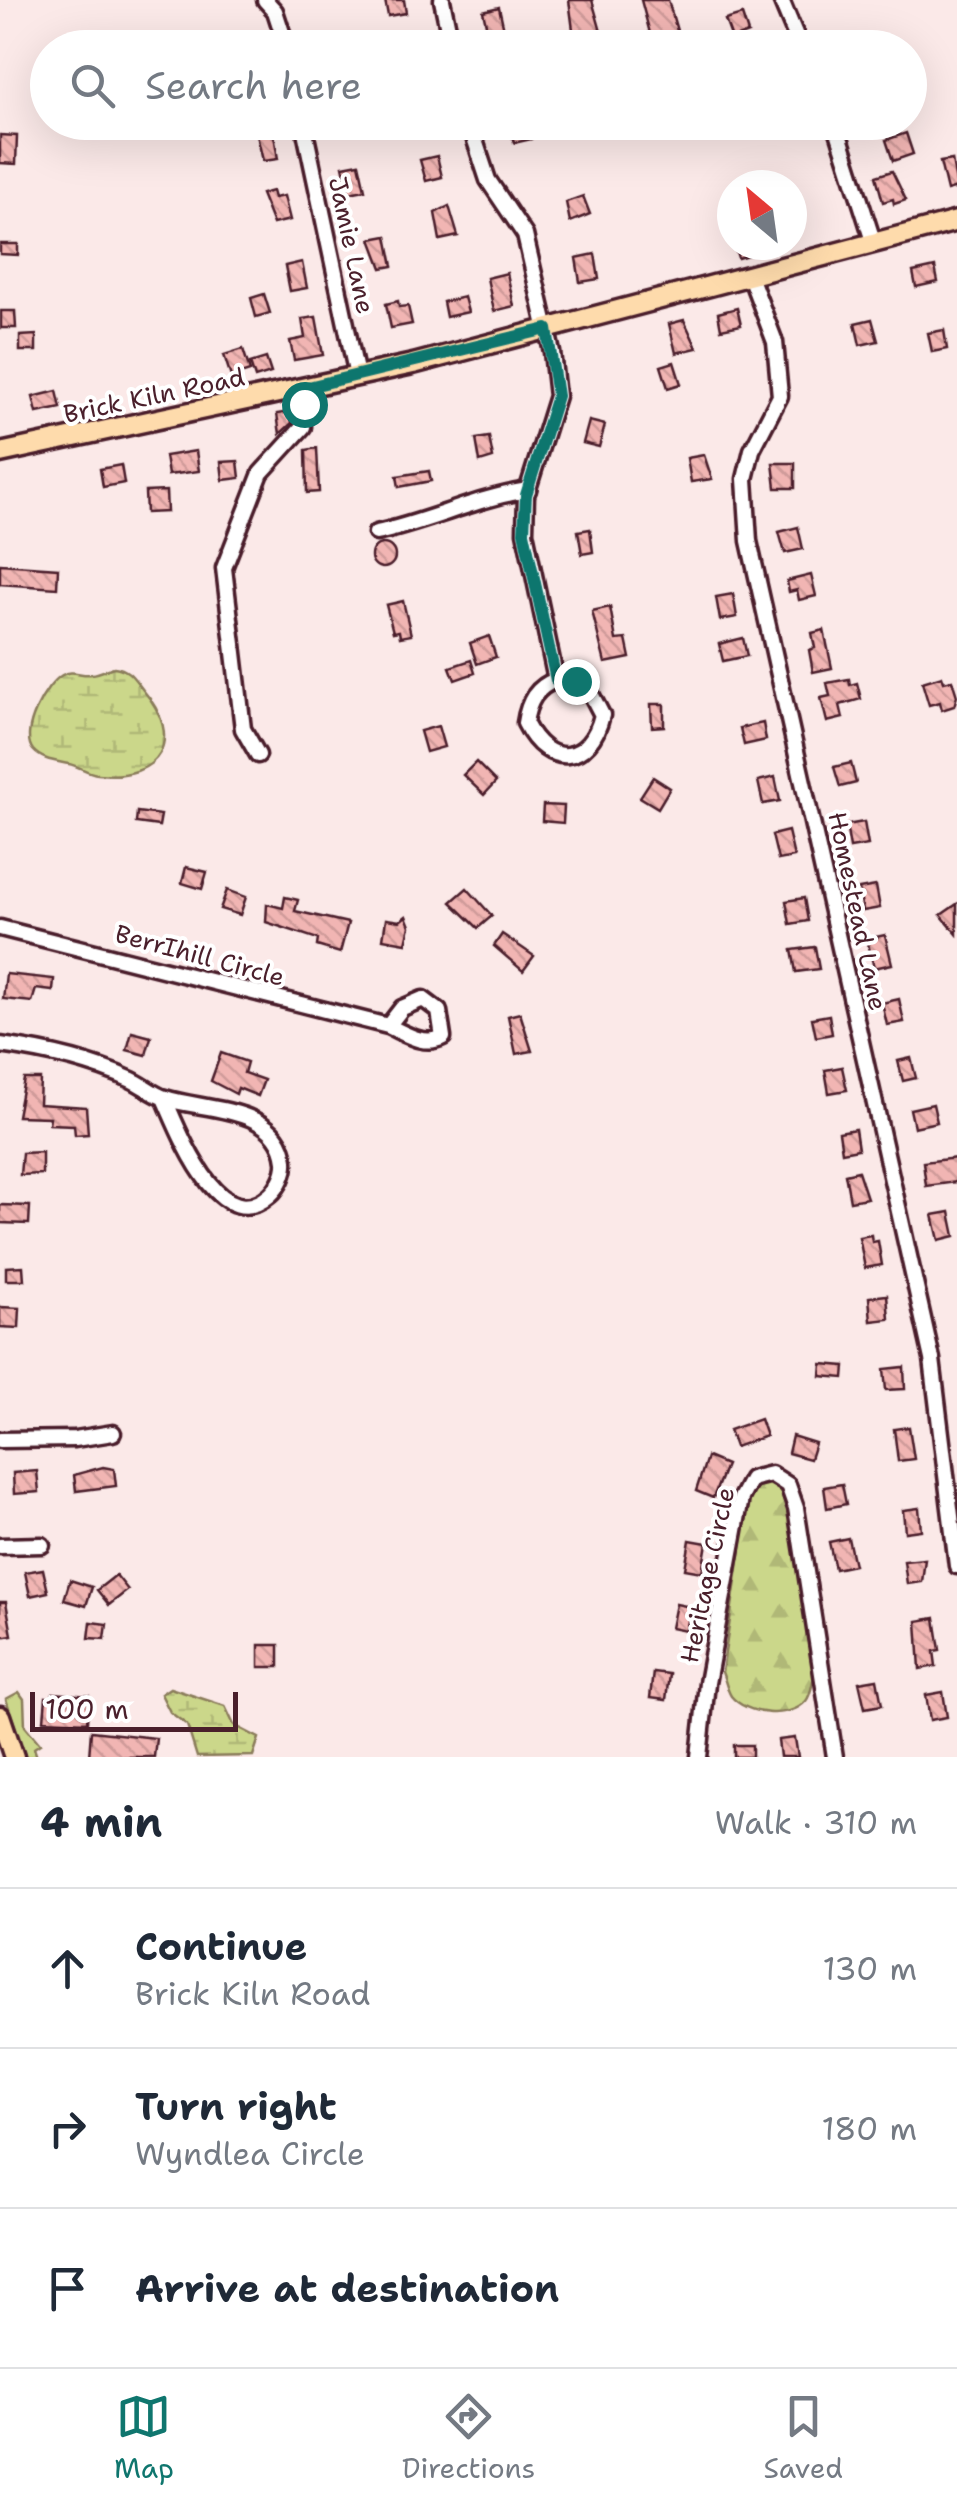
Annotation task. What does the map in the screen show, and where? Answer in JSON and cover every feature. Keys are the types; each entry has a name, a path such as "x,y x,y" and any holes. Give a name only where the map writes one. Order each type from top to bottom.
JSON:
{"main road":[{"name":"Brick Kiln Road","path":"0,453 357,376 957,222"},
{"path":"0,1716 8,1748"}],"street":[{"path":"266,0 275,11 281,30"},
{"path":"442,0 448,30"},
{"path":"781,0 793,30"},
{"name":"Jamie Lane","path":"307,140 357,376"},
{"path":"475,140 488,180 525,235 547,329 557,396 528,490 524,532 556,680"},
{"path":"841,140 874,244"},
{"name":"Homestead Lane","path":"750,276 774,342 780,396 752,450 745,479 748,541 932,1359 957,1566"},
{"path":"258,755 243,729 224,568 261,474 304,423 300,389"},
{"path":"376,533 426,522 497,494 528,490"},
{"path":"556,680 587,686 602,715 598,732 586,749 571,756 556,755 543,748 525,723 527,707 538,690 556,680"},
{"name":"BerrIhill Circle","path":"0,928 388,1026"},
{"path":"0,1045 49,1052 94,1065 164,1098 238,1114 271,1132 280,1144 285,1170 270,1195 257,1203 242,1204 212,1191 164,1098"},
{"path":"0,1440 75,1440 114,1433"},
{"name":"Heritage Circle","path":"699,1757 707,1682 742,1498 751,1480 770,1474 788,1485 793,1496 835,1757"},
{"path":"0,1546 42,1545"}],"green space":[{"path":"114,667 134,678 156,708 163,725 160,753 138,771 120,774 98,774 37,754 29,733 42,699 55,680 66,673 92,674"},
{"path":"762,1481 782,1490 788,1501 814,1677 806,1701 779,1713 757,1711 738,1702 730,1694 722,1672 749,1496 754,1485"},
{"path":"170,1688 225,1706 234,1725 259,1738 253,1756 197,1757 187,1725 170,1712 161,1694"},
{"path":"19,1692 24,1699 25,1726 40,1744 34,1748 37,1757 25,1757 6,1699"}],"building":[{"path":"385,0 404,0 406,13 388,16"},
{"path":"569,0 592,0 600,30 573,30"},
{"path":"641,0 668,0 677,30 649,30"},
{"path":"499,7 504,30 487,30 483,11"},
{"path":"742,15 747,30 729,30 725,20"},
{"path":"0,135 17,136 16,164 0,163"},
{"path":"258,140 275,140 278,159 263,161"},
{"path":"886,140 908,140 913,154 893,161"},
{"path":"437,156 442,177 426,181 420,160"},
{"path":"952,160 957,188 947,191 940,162"},
{"path":"359,163 365,190 349,193 343,166"},
{"path":"892,171 906,200 894,204 893,199 883,202 876,176"},
{"path":"272,191 274,198 284,196 290,220 273,224 261,194"},
{"path":"583,196 590,214 570,222 566,202"},
{"path":"449,206 458,236 440,240 435,213"},
{"path":"387,236 393,266 382,268 371,239"},
{"path":"0,244 18,244 18,255 0,254"},
{"path":"595,254 599,279 580,282 576,258"},
{"path":"302,262 307,288 290,291 285,266"},
{"path":"935,267 938,282 916,287 913,272"},
{"path":"507,273 514,306 494,311 487,278"},
{"path":"264,294 270,313 256,317 251,298"},
{"path":"464,297 468,312 446,317 443,302"},
{"path":"398,301 399,307 408,306 412,324 391,328 386,304"},
{"path":"737,308 741,325 721,329 718,313"},
{"path":"1,311 15,311 16,328 1,328"},
{"path":"316,317 323,355 294,360 290,341 305,338 302,319"},
{"path":"872,319 878,341 860,345 855,323"},
{"path":"684,320 697,348 676,353 669,324"},
{"path":"944,330 947,349 932,352 928,333"},
{"path":"36,335 36,351 20,351 20,336"},
{"path":"243,349 250,371 231,377 224,355"},
{"path":"266,358 271,373 255,378 250,363"},
{"path":"674,362 681,384 668,388 661,366"},
{"path":"57,391 61,408 37,413 33,397"},
{"path":"290,412 292,423 280,434 277,414"},
{"path":"589,421 605,425 599,447 583,443"},
{"path":"489,437 493,458 480,462 476,439"},
{"path":"317,448 319,492 307,493 306,450"},
{"path":"196,451 199,471 168,475 165,456"},
{"path":"704,455 712,479 691,482 687,458"},
{"path":"238,461 240,478 223,480 221,462"},
{"path":"773,463 795,463 795,488 776,488"},
{"path":"121,465 124,483 103,487 100,469"},
{"path":"429,471 431,481 399,487 397,476"},
{"path":"166,491 167,512 146,513 145,492"},
{"path":"798,527 803,549 785,553 779,532"},
{"path":"590,529 593,552 582,554 578,531"},
{"path":"383,544 395,556 383,568 371,556"},
{"path":"0,564 58,568 57,588 0,584"},
{"path":"811,575 816,596 799,600 797,590 789,592 787,581"},
{"path":"733,594 737,617 720,620 716,597"},
{"path":"403,601 411,635 400,637 399,631 393,632 386,605"},
{"path":"610,607 616,640 626,639 630,658 605,663 592,611"},
{"path":"824,630 832,668 813,672 809,650 815,648 812,633"},
{"path":"489,636 496,657 477,664 470,643"},
{"path":"743,638 747,656 723,661 719,644"},
{"path":"471,660 475,673 455,680 450,667"},
{"path":"942,676 944,682 952,680 957,696 954,706 942,710 940,702 929,705 922,682"},
{"path":"849,679 850,685 857,683 861,699 840,705 843,718 827,722 821,698 830,696 827,683"},
{"path":"651,704 664,704 664,726 652,727"},
{"path":"763,723 766,740 744,745 740,728"},
{"path":"438,726 444,747 426,752 420,731"},
{"path":"476,762 496,782 484,795 463,775"},
{"path":"851,763 856,783 840,787 834,767"},
{"path":"653,777 670,788 658,808 640,797"},
{"path":"775,777 780,801 763,804 758,781"},
{"path":"543,805 564,806 563,823 542,821"},
{"path":"137,812 161,815 159,826 136,823"},
{"path":"864,822 868,845 850,848 846,825"},
{"path":"788,831 794,857 778,860 772,835"},
{"path":"186,867 207,872 202,889 182,883"},
{"path":"876,886 880,908 863,911 859,889"},
{"path":"467,888 492,916 478,928 451,902"},
{"path":"227,890 246,897 240,915 220,909"},
{"path":"285,897 298,900 295,911 348,923 340,953 317,946 318,939 266,922 267,904 283,908"},
{"path":"804,898 808,921 790,924 786,901"},
{"path":"957,904 957,934 941,915"},
{"path":"406,916 410,926 406,943 383,939 386,919 400,921"},
{"path":"502,934 534,956 523,971 494,946"},
{"path":"885,935 892,964 874,968 867,939"},
{"path":"815,947 819,969 796,972 792,950"},
{"path":"6,974 54,979 53,991 36,989 32,1002 3,999"},
{"path":"899,999 904,1022 887,1025 882,1003"},
{"path":"520,1013 532,1051 516,1054 508,1016"},
{"path":"829,1015 832,1034 816,1037 812,1018"},
{"path":"132,1032 151,1037 146,1055 127,1050"},
{"path":"221,1053 247,1062 244,1073 264,1080 258,1096 238,1088 236,1094 211,1081"},
{"path":"911,1058 916,1078 903,1081 898,1061"},
{"path":"842,1067 847,1090 829,1093 825,1070"},
{"path":"24,1079 40,1079 39,1104 86,1107 88,1134 75,1135 74,1125 49,1124 50,1117 17,1116"},
{"path":"933,1104 937,1122 914,1127 910,1109"},
{"path":"855,1129 858,1149 842,1152 839,1132"},
{"path":"42,1152 42,1174 20,1175 22,1153"},
{"path":"957,1158 957,1182 926,1186 923,1162"},
{"path":"858,1171 867,1198 850,1201 845,1174"},
{"path":"0,1205 30,1206 29,1224 0,1223"},
{"path":"950,1212 955,1236 939,1240 933,1215"},
{"path":"871,1235 872,1242 878,1241 882,1265 865,1268 859,1237"},
{"path":"23,1266 24,1280 6,1280 6,1267"},
{"path":"887,1295 889,1319 871,1321 869,1297"},
{"path":"0,1307 20,1308 19,1328 0,1327"},
{"path":"822,1364 845,1366 844,1378 821,1376"},
{"path":"904,1367 905,1389 886,1390 884,1369"},
{"path":"760,1419 766,1436 735,1447 729,1430"},
{"path":"909,1427 914,1459 898,1461 894,1429"},
{"path":"792,1436 815,1443 810,1459 788,1453"},
{"path":"707,1457 726,1465 713,1498 696,1491"},
{"path":"103,1467 114,1469 116,1486 76,1491 74,1475"},
{"path":"37,1471 39,1492 14,1494 13,1473"},
{"path":"842,1484 846,1504 827,1508 824,1487"},
{"path":"919,1508 921,1530 905,1532 903,1510"},
{"path":"848,1538 854,1565 835,1569 829,1542"},
{"path":"690,1540 707,1543 702,1572 685,1569"},
{"path":"925,1559 922,1582 907,1584 904,1561"},
{"path":"43,1569 48,1592 30,1596 25,1572"},
{"path":"116,1575 128,1590 109,1605 97,1590"},
{"path":"70,1580 92,1587 86,1606 64,1600"},
{"path":"0,1602 6,1602 12,1635 0,1637"},
{"path":"676,1604 691,1607 686,1631 671,1628"},
{"path":"935,1618 940,1650 934,1651 936,1666 920,1669 917,1621"},
{"path":"91,1622 107,1624 105,1639 89,1638"},
{"path":"259,1645 279,1645 279,1667 259,1667"},
{"path":"653,1672 669,1674 666,1700 650,1698"},
{"path":"877,1679 882,1705 865,1708 859,1682"},
{"path":"943,1692 947,1717 930,1720 926,1695"},
{"path":"53,1693 89,1696 87,1722 44,1720 46,1697 52,1698"},
{"path":"91,1731 156,1738 154,1757 89,1757"},
{"path":"795,1738 798,1757 780,1757 778,1740"},
{"path":"734,1745 752,1745 752,1757 734,1757"}],"route":[{"path":"304,404 300,389 547,329 557,396 526,495 524,532 556,680 576,681"}]}
